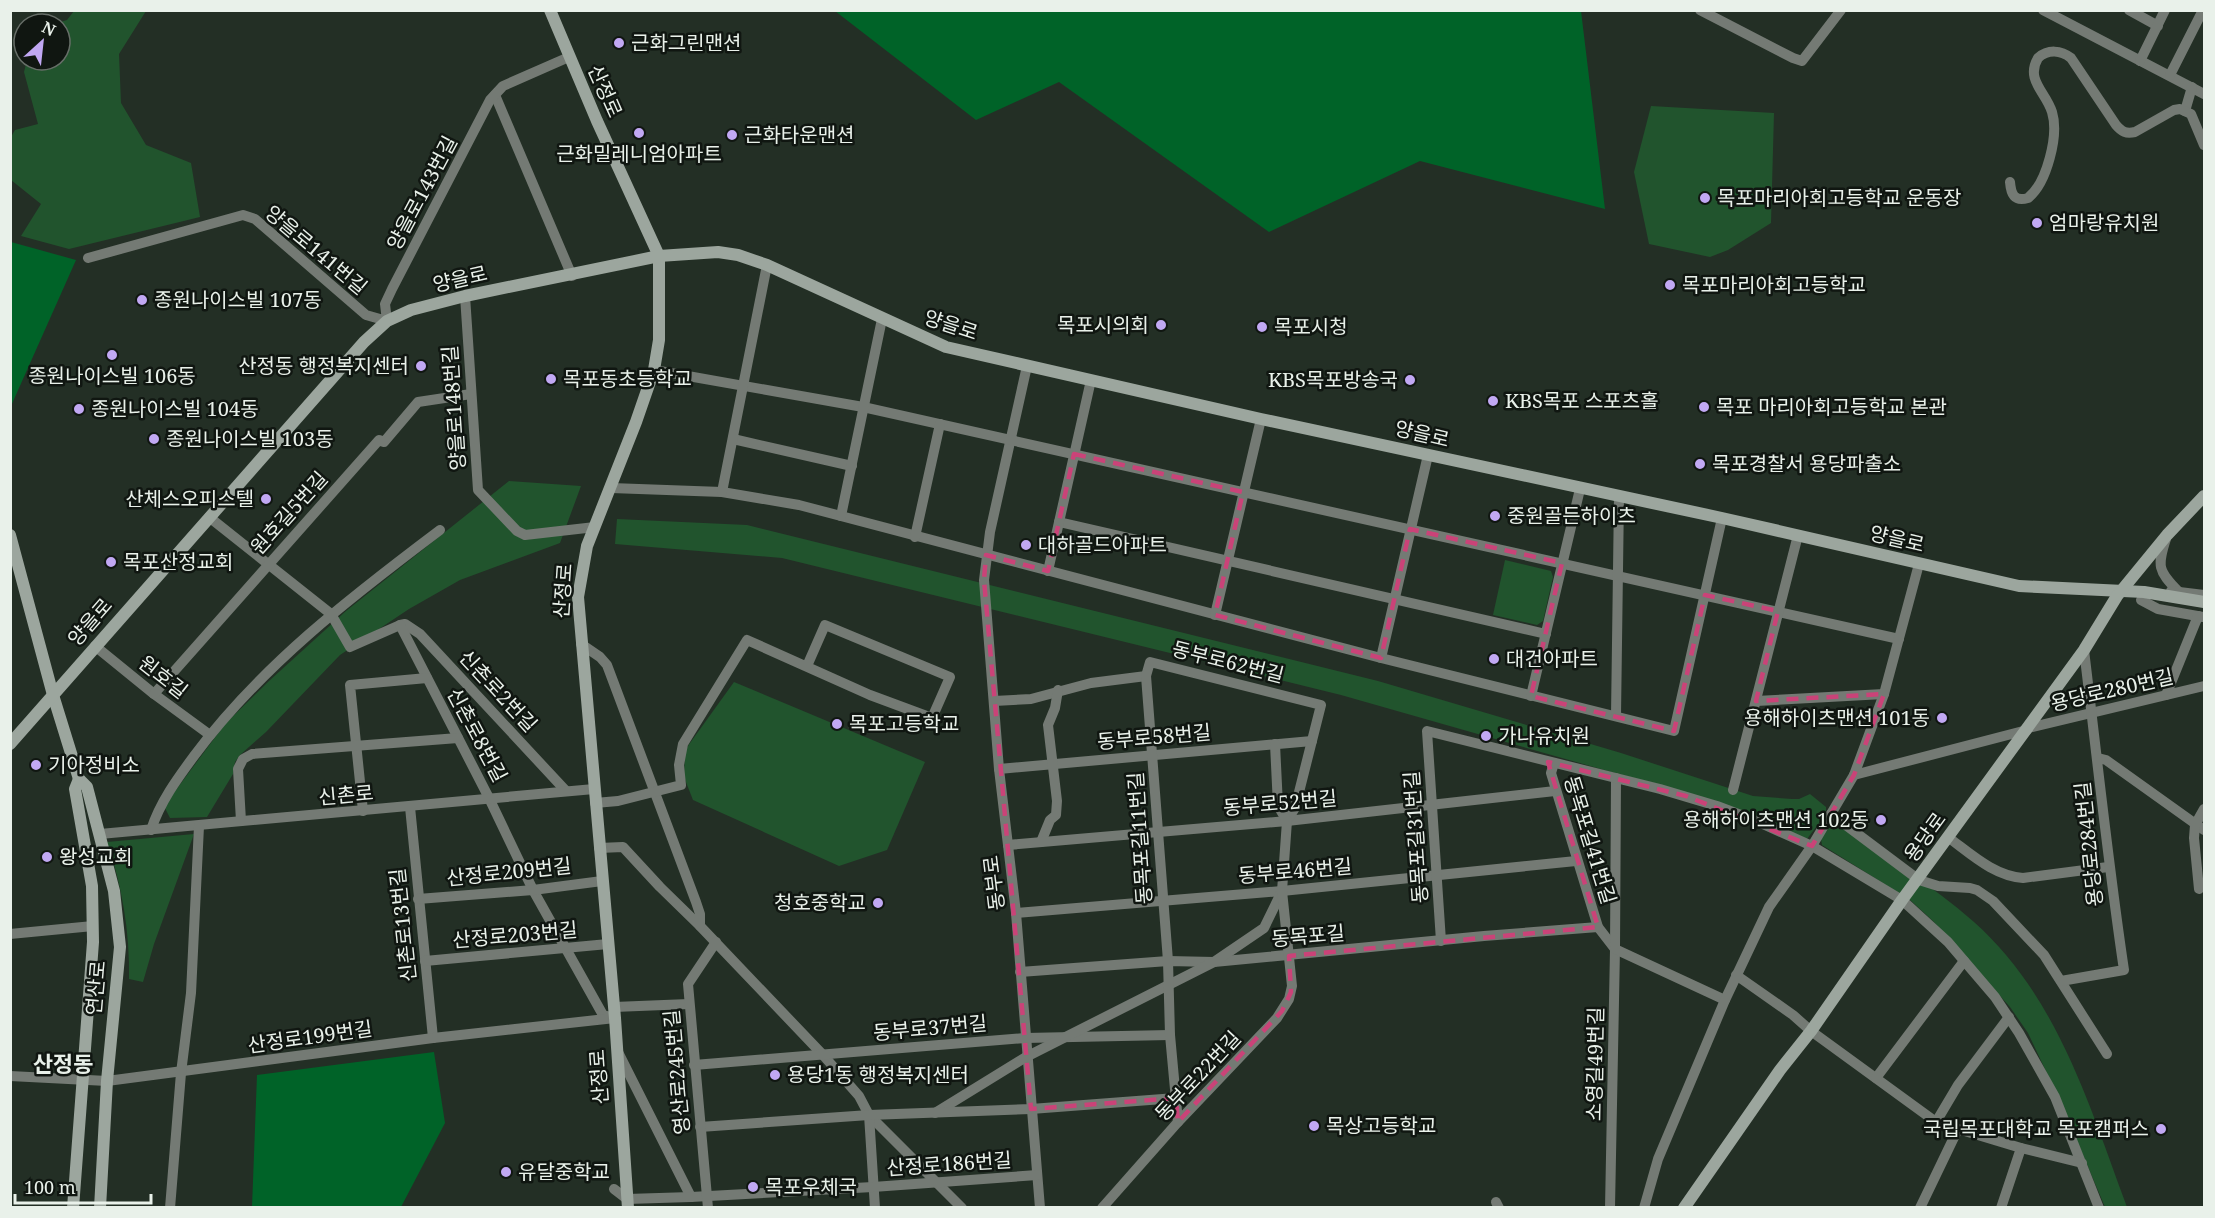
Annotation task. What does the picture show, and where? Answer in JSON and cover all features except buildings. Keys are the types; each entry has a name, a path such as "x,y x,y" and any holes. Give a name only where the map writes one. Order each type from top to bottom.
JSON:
{"street":[{"name":"산정로","path":"550,10 659,256 659,340 654,370 587,546 578,597 628,1203"},
{"path":"1700,10 1802,61 1841,10"},
{"path":"2043,10 2205,94"},
{"path":"2140,61 2165,10"},
{"path":"2170,75 2203,10"},
{"path":"2131,11 2158,26"},
{"path":"2010,182 2014,198 2020,200 2028,198 2036,191 2049,158 2054,135 2054,118 2036,84 2033,72 2038,58 2046,52 2062,53 2071,58 2123,132 2128,134 2135,132 2174,110 2186,111 2191,114 2205,145"},
{"name":"양을로143번길","path":"387,321 386,304 392,289 495,95 503,86 569,57"},
{"path":"2186,111 2192,87"},
{"path":"495,95 572,276"},
{"name":"양을로141번길","path":"88,258 243,215 255,219 366,315 387,321"},
{"name":"양을로","path":"10,744 364,342 387,321 411,310 465,296 572,276 659,256 718,252 738,255 767,265 946,347 1261,419 1722,518 2019,586 2069,588 2205,602"},
{"path":"722,492 767,265"},
{"name":"양을로148번길","path":"465,296 478,490 517,531 525,535 595,527"},
{"path":"842,516 882,319"},
{"name":"동부로","path":"1027,366 986,555 984,591 999,769 1016,913 1040,1208"},
{"path":"654,370 744,384 864,407 1899,639"},
{"path":"1048,571 1091,380"},
{"name":"원호길5번길","path":"154,694 380,440 384,442 418,402 471,394"},
{"path":"1215,615 1261,419"},
{"path":"915,537 940,424"},
{"path":"732,439 852,466"},
{"path":"1381,658 1428,455"},
{"path":"611,488 722,492 799,505 1381,658 1674,731 1722,518"},
{"path":"1531,696 1580,489"},
{"name":"용당로","path":"1684,1208 1780,1070 1811,1031 1902,900 1919,880 2084,650 2119,593 2167,534 2205,496"},
{"path":"1616,716 1619,497"},
{"path":"209,517 331,614 350,647 400,625"},
{"path":"1059,522 1546,634"},
{"path":"151,830 162,802 210,735 240,701 331,614 440,530"},
{"path":"2167,534 2160,558 2163,576 2178,591"},
{"name":"연산로","path":"10,535 53,695 79,779 87,787 114,891 120,947 107,1081 100,1208"},
{"path":"1733,790 1798,535"},
{"path":"1644,1208 1658,1159 1725,1000 1768,907 1812,846 1854,775 1884,694 1919,564"},
{"path":"2142,596 2178,591 2205,595"},
{"name":"양을로","path":"2142,596 2202,614"},
{"path":"2166,695 2202,614"},
{"name":"신촌로8번길","path":"400,625 489,798 533,890 603,1015 614,1013"},
{"name":"신촌로2번길","path":"400,625 410,625 420,634 566,791"},
{"path":"595,803 618,801 681,785 679,765 683,744 747,640 870,695 932,718 950,677 825,625 807,666"},
{"path":"581,644 600,657 607,665 696,902 700,914 700,926"},
{"name":"원호길","path":"95,646 154,694 210,735"},
{"name":"용당로284번길","path":"2061,981 2124,970 2108,867 2098,758 2084,650"},
{"name":"동부로62번길","path":"994,701 1031,699 1091,683 1146,676 1150,662 1321,705 1312,741"},
{"name":"동목포길11번길","path":"1146,676 1178,1122"},
{"path":"363,811 350,685 427,678"},
{"name":"용당로280번길","path":"1854,775 2028,729 2205,686"},
{"path":"1041,842 1050,820 1056,816 1057,801 1048,725 1055,708 1058,690"},
{"path":"1756,701 1884,694"},
{"name":"동목포길31번길","path":"1441,941 1427,731 1554,763"},
{"path":"241,822 238,769 243,759 252,754 458,738"},
{"path":"935,1113 1026,1057 1214,962 1264,928 1282,891 1287,821 1295,808 1312,741"},
{"name":"동부로58번길","path":"999,769 1312,741"},
{"path":"1275,744 1278,806 1287,821"},
{"path":"2098,758 2106,760 2200,828"},
{"path":"1554,763 1616,778 1754,820 1812,846 1902,900 1948,942 2009,1017 2055,1097 2099,1208"},
{"name":"동목포길41번길","path":"1554,763 1551,773 1555,791 1598,927"},
{"name":"소영길49번길","path":"1610,1208 1616,778"},
{"name":"연산로","path":"73,1208 93,957 92,886 75,789 79,779"},
{"name":"신촌로","path":"100,834 594,789"},
{"name":"동부로52번길","path":"1008,846 1287,821 1555,791"},
{"name":"신촌로13번길","path":"410,807 433,1038"},
{"path":"2199,889 2194,851 2205,809"},
{"path":"1831,814 1919,880 1938,886 1970,888 1985,896 2044,955 2107,1054"},
{"path":"170,1208 181,1073 191,993 199,826"},
{"path":"1949,838 2001,874 2013,878 2108,867"},
{"path":"599,848 623,848 823,1055 859,1096 868,1115 962,1208"},
{"name":"동부로46번길","path":"1016,913 1282,891 1576,861"},
{"name":"산정로209번길","path":"418,899 533,890 602,881"},
{"name":"동부로22번길","path":"1102,1208 1178,1122 1282,1011 1291,992 1282,891"},
{"path":"10,934 93,926"},
{"path":"1598,927 1615,949 1725,1000"},
{"name":"동목포길","path":"1020,972 1168,961 1214,962 1598,927"},
{"name":"영산로245번길","path":"708,1208 688,984 716,942"},
{"name":"산정로203번길","path":"425,962 608,944"},
{"path":"1876,1078 1964,961"},
{"path":"1736,975 1936,1122 2021,1148 2082,1163"},
{"name":"산정로199번길","path":"10,1076 107,1081 689,1004"},
{"path":"1936,1122 1958,1085 2009,1017"},
{"name":"동부로37번길","path":"694,1065 1025,1038 1170,1035"},
{"path":"617,1049 691,1197"},
{"path":"700,1127 868,1115 1031,1109 1176,1098"},
{"path":"868,1115 875,1208"},
{"path":"1920,1208 1958,1129"},
{"path":"2001,1208 2021,1148"},
{"name":"산정로186번길","path":"628,1203 691,1197 1037,1176"},
{"path":"614,1189 628,1203"}],"highlighted area":[{"path":"1074,454 1243,492 1215,615 1381,658 1410,529 1562,563 1531,696 1674,731 1705,595 1778,611 1756,701 1884,694 1854,775 1812,846 1686,796 1548,762 1598,927 1289,956 1291,992 1282,1011 1178,1122 1176,1098 1031,1109 984,580 986,555 1048,571"}],"green space":[{"path":"74,11 146,11 119,54 121,103 146,145 191,163 200,217 69,249 21,236 41,204 11,180 11,137 15,130 38,124 24,72 72,72 72,14"},
{"path":"835,11 1581,11 1605,209 1420,161 1269,232 1059,82 976,120"},
{"name":"목포마리아회고등학교 운동장","path":"1651,106 1774,113 1771,223 1728,250 1710,257 1649,244 1634,172"},
{"path":"10,242 76,260 11,406"},
{"path":"509,481 581,486 560,543 460,580 409,609 340,655 266,732 240,755 235,762 233,774 207,817 170,818 164,806 225,724 346,611"},
{"path":"617,519 747,525 1378,681 1621,753 1753,796 1799,799 1810,794 1826,807 1826,814 1807,839 1692,795 1341,695 782,558 615,544"},
{"path":"1505,560 1551,571 1553,577 1543,621 1537,625 1493,615"},
{"path":"734,682 925,762 887,850 839,866 693,800 684,777 685,750"},
{"path":"1833,822 1958,908 2003,952 2028,984 2068,1054 2127,1207 2105,1207 2028,1033 2010,1007 1933,921 1910,900 1822,845 1821,839"},
{"path":"194,834 154,944 143,982 129,979 124,909 107,842"},
{"path":"434,1052 445,1123 401,1207 252,1207 257,1075"}],"place":[{"name":"근화그린맨션","path":"619,43"},
{"name":"근화밀레니엄아파트","path":"639,133"},
{"name":"근화타운맨션","path":"732,135"},
{"name":"목포마리아회고등학교 운동장","path":"1705,198"},
{"name":"엄마랑유치원","path":"2037,223"},
{"name":"목포마리아회고등학교","path":"1670,285"},
{"name":"종원나이스빌 107동","path":"142,300"},
{"name":"목포시의회","path":"1161,325"},
{"name":"목포시청","path":"1262,327"},
{"name":"종원나이스빌 106동","path":"112,355"},
{"name":"산정동 행정복지센터","path":"421,366"},
{"name":"목포동초등학교","path":"551,379"},
{"name":"KBS목포방송국","path":"1410,380"},
{"name":"KBS목포 스포츠홀","path":"1493,401"},
{"name":"목포 마리아회고등학교 본관","path":"1704,407"},
{"name":"종원나이스빌 104동","path":"79,409"},
{"name":"종원나이스빌 103동","path":"154,439"},
{"name":"목포경찰서 용당파출소","path":"1700,464"},
{"name":"산체스오피스텔","path":"266,499"},
{"name":"중원골든하이츠","path":"1495,516"},
{"name":"대하골드아파트","path":"1026,545"},
{"name":"목포산정교회","path":"111,562"},
{"name":"대건아파트","path":"1494,659"},
{"name":"용해하이츠맨션 101동","path":"1942,718"},
{"name":"목포고등학교","path":"837,724"},
{"name":"가나유치원","path":"1486,736"},
{"name":"기아정비소","path":"36,765"},
{"name":"용해하이츠맨션 102동","path":"1881,820"},
{"name":"왕성교회","path":"47,857"},
{"name":"청호중학교","path":"878,903"},
{"name":"용당1동 행정복지센터","path":"775,1075"},
{"name":"목상고등학교","path":"1314,1126"},
{"name":"국립목포대학교 목포캠퍼스","path":"2161,1129"},
{"name":"유달중학교","path":"506,1172"},
{"name":"목포우체국","path":"753,1187"}],"district":[{"name":"산정동","path":"63,1064"}]}
